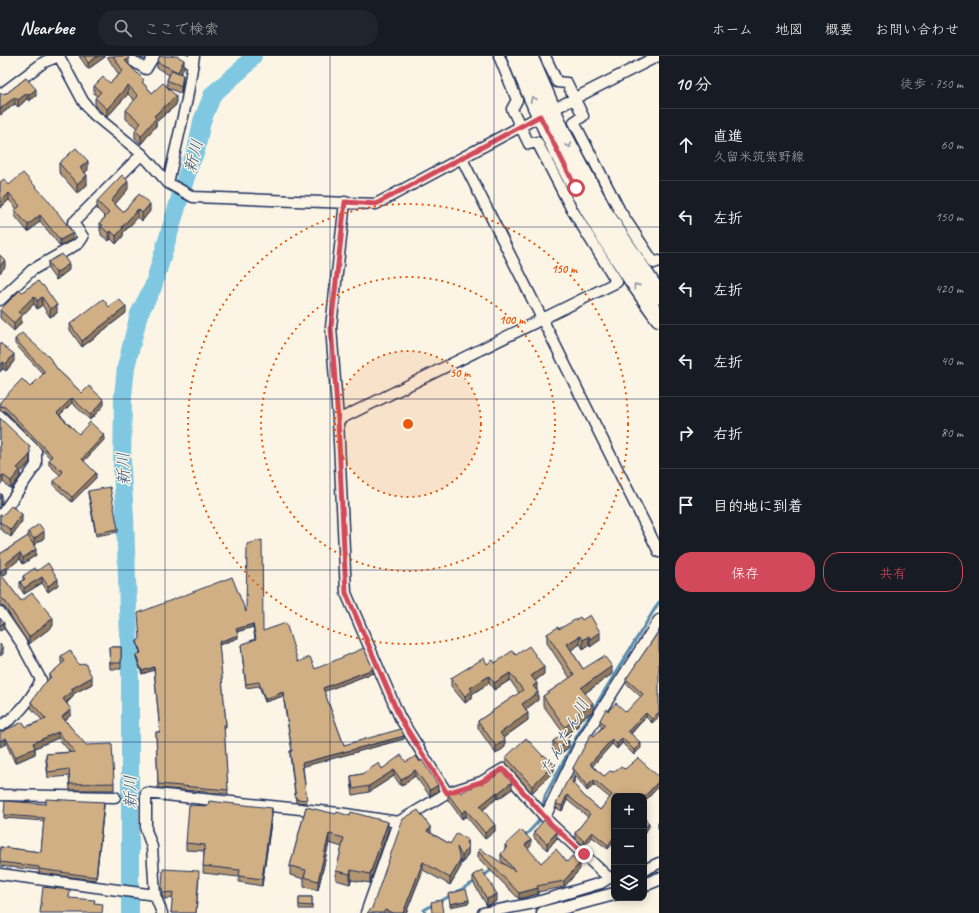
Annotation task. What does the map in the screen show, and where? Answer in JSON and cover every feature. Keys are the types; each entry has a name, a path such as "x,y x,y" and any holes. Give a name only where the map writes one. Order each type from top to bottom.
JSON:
{"main road":[{"path":"515,56 546,113 604,212 659,295"},
{"path":"529,56 546,113 576,188 620,263 659,318"}],"street":[{"path":"0,95 42,59 59,56 83,101 92,113 142,154 168,183 193,197 376,204 521,126 658,56"},
{"path":"125,56 146,69 154,56"},
{"path":"168,183 187,99 193,60 178,56"},
{"path":"338,420 617,282 571,208 537,142 529,144 512,109 517,100 499,56"},
{"path":"545,56 557,82 566,83 583,116 574,122 620,211 654,263 659,261"},
{"path":"0,300 32,270 79,243 83,237 73,223 142,154"},
{"path":"462,159 659,552"},
{"path":"345,202 331,327 338,420 346,593 400,718 447,793"},
{"path":"0,416 36,451 36,465 0,517"},
{"path":"0,612 20,641 41,680 19,713 11,721 0,726"},
{"path":"545,816 581,742 659,620"},
{"path":"162,913 155,895 152,847 146,830 146,793 339,813 398,822 447,793 481,782 503,769 545,816 611,876"},
{"path":"0,795 115,797"},
{"path":"366,913 398,822"},
{"path":"647,869 659,863"},
{"path":"647,873 659,871"},
{"path":"0,874 122,892 155,895"},
{"path":"483,913 534,903 600,883 611,878"},
{"path":"647,884 659,879"},
{"path":"544,913 611,895"}],"building":[{"path":"84,56 98,56 88,63"},
{"path":"113,56 127,56 129,58 125,61 144,80 142,82 152,93 163,83 176,96 154,116 156,118 141,136 135,130 141,123 126,110 138,96 128,85 107,109 95,98 101,92 94,86 103,77 110,83 123,71"},
{"path":"160,56 177,56 184,60 178,72 157,62"},
{"path":"172,70 183,75 181,87 167,80"},
{"path":"26,78 36,89 29,95 27,93 18,100 15,97 0,109 0,94 7,93"},
{"path":"76,148 88,161 80,168 87,175 77,184 59,163"},
{"path":"23,173 48,200 73,233 60,240 40,215 28,225 15,210 20,206 9,193 0,202 0,182 4,179 9,185"},
{"path":"122,175 128,181 111,201 123,212 139,194 150,204 142,213 138,209 116,236 111,231 109,233 101,227 103,225 100,223 109,213 97,201"},
{"path":"62,254 69,264 56,273 48,262"},
{"path":"0,255 5,260 0,266"},
{"path":"38,281 42,286 43,285 57,305 50,309 42,297 37,301 34,296 18,312 21,315 14,323 0,310 20,290 22,292"},
{"path":"103,299 109,307 119,299 126,307 82,341 70,324"},
{"path":"22,333 49,357 58,370 82,393 89,386 104,400 90,415 72,398 57,413 79,434 90,422 104,435 82,459 96,473 72,497 54,481 63,472 49,460 52,456 5,407 0,406 0,402 22,379 30,387 45,372 15,339"},
{"path":"0,343 14,354 6,364 3,362 0,365"},
{"path":"0,418 30,447 30,455 17,468 20,470 11,481 3,475 0,477"},
{"path":"110,487 118,529 96,533 88,491"},
{"path":"11,506 22,514 11,530 0,522 0,515 3,515"},
{"path":"39,524 44,531 34,539 28,532"},
{"path":"28,536 36,549 23,558 20,553 5,564 7,566 1,571 0,554"},
{"path":"262,540 263,631 286,623 298,662 310,657 315,669 364,648 373,669 323,688 344,745 401,729 404,736 302,763 307,800 296,799 290,751 292,751 283,692 265,699 259,682 246,684 241,645 256,639 253,624 236,629 238,635 219,642 226,725 224,725 228,790 158,784 156,732 160,732 154,667 142,671 136,655 141,653 137,641 140,639 138,613 232,577 246,612 247,544"},
{"path":"48,563 58,579 48,586 42,577 24,588 20,582 25,579 23,576 35,568 37,571"},
{"path":"0,573 21,601 32,593 53,618 29,637 5,601 0,597"},
{"path":"590,615 600,632 590,639 589,636 583,640 580,636 567,644 583,669 604,656 612,666 581,688 593,703 576,715 578,717 565,727 543,696 574,675 547,634 580,617 582,620"},
{"path":"0,618 4,623 0,625"},
{"path":"659,631 659,712 652,719 646,713 628,731 641,743 634,750 622,738 617,744 612,739 590,764 604,776 610,771 613,772 620,767 625,769 638,758 659,777 659,781 647,794 611,794 594,780 587,786 573,768 591,734 594,736 605,725 600,720 606,709 608,711 616,703 626,712 643,694 626,679"},
{"path":"529,646 544,667 531,676 537,683 533,686 538,692 522,704 528,713 500,733 505,740 496,746 478,721 523,690 510,673 494,683 489,676 470,688 472,691 465,696 451,678 484,658 487,664 493,660 495,663 512,651 516,655"},
{"path":"109,647 121,647 121,663 110,663"},
{"path":"70,650 79,665 85,663 92,677 71,689 73,691 63,699 71,709 62,717 86,745 112,744 114,783 70,784 69,769 48,772 46,754 75,752 58,732 33,743 35,748 15,757 6,738 0,741 0,730 1,732 23,722 26,727 46,719 31,702 42,686 51,677 49,675 65,661 61,656"},
{"path":"563,734 569,741 559,748 553,741"},
{"path":"526,738 543,756 544,755 554,764 532,786 506,757"},
{"path":"401,755 406,762 416,756 420,762 422,760 438,785 430,790 415,770 401,780 394,770 369,786 353,789 351,776 362,774 379,763 382,769"},
{"path":"502,771 512,782 480,806 495,825 485,833 466,810 462,813 448,794 458,790 461,793 476,784 486,782"},
{"path":"575,775 572,782 584,796 600,810 611,796 611,841 608,845 592,832 584,841 575,833 590,814 567,795 562,806 556,804 566,783"},
{"path":"46,799 104,802 96,877 0,862 0,847 41,852 44,818 4,815 5,801 46,804"},
{"path":"209,801 272,808 262,879 239,876 240,870 203,866 205,845 186,843 189,805 208,806"},
{"path":"306,807 336,814 337,812 350,816 351,812 388,822 370,874 351,870 350,874 336,871 344,838 329,834 318,881 304,877 306,870 290,866"},
{"path":"418,810 431,828 427,831 450,844 457,833 468,840 466,842 468,846 462,857 457,847 460,861 450,878 423,862 403,913 393,913 385,910 383,913 367,913 372,908 403,819"},
{"path":"544,820 557,832 547,843 534,832"},
{"path":"521,830 531,840 525,845 541,863 556,849 567,862 572,856 580,863 564,881 537,886 538,888 519,893 478,851 480,849 515,871 501,854 507,847 505,845"},
{"path":"163,869 199,871 196,913 171,913 173,892 163,893"},
{"path":"482,870 497,894 487,899 473,875"},
{"path":"43,887 70,890 69,898 95,900 94,903 103,904 102,913 40,913"},
{"path":"466,889 469,900 450,904 448,894"},
{"path":"299,897 312,897 312,906 299,905"},
{"path":"441,900 443,913 432,913 431,902"}],"waterway":[{"name":"新川","path":"130,913 130,673 125,516 122,471 123,396 126,367 139,314 153,287 190,164 196,151 202,121 213,94 243,68 253,56"},
{"name":"たんたん川","path":"542,809 545,796 578,734 659,602"},
{"name":"たんたん川","path":"524,837 538,822 540,814"},
{"name":"たんたん川","path":"482,877 494,868"},
{"name":"たんたん川","path":"439,902 476,881"},
{"name":"たんたん川","path":"425,913 424,910 434,904"}],"route":[{"path":"576,188 540,116 376,204 345,202 331,327 338,420 346,593 400,718 447,793 481,782 503,769 551,824 584,854"}]}
